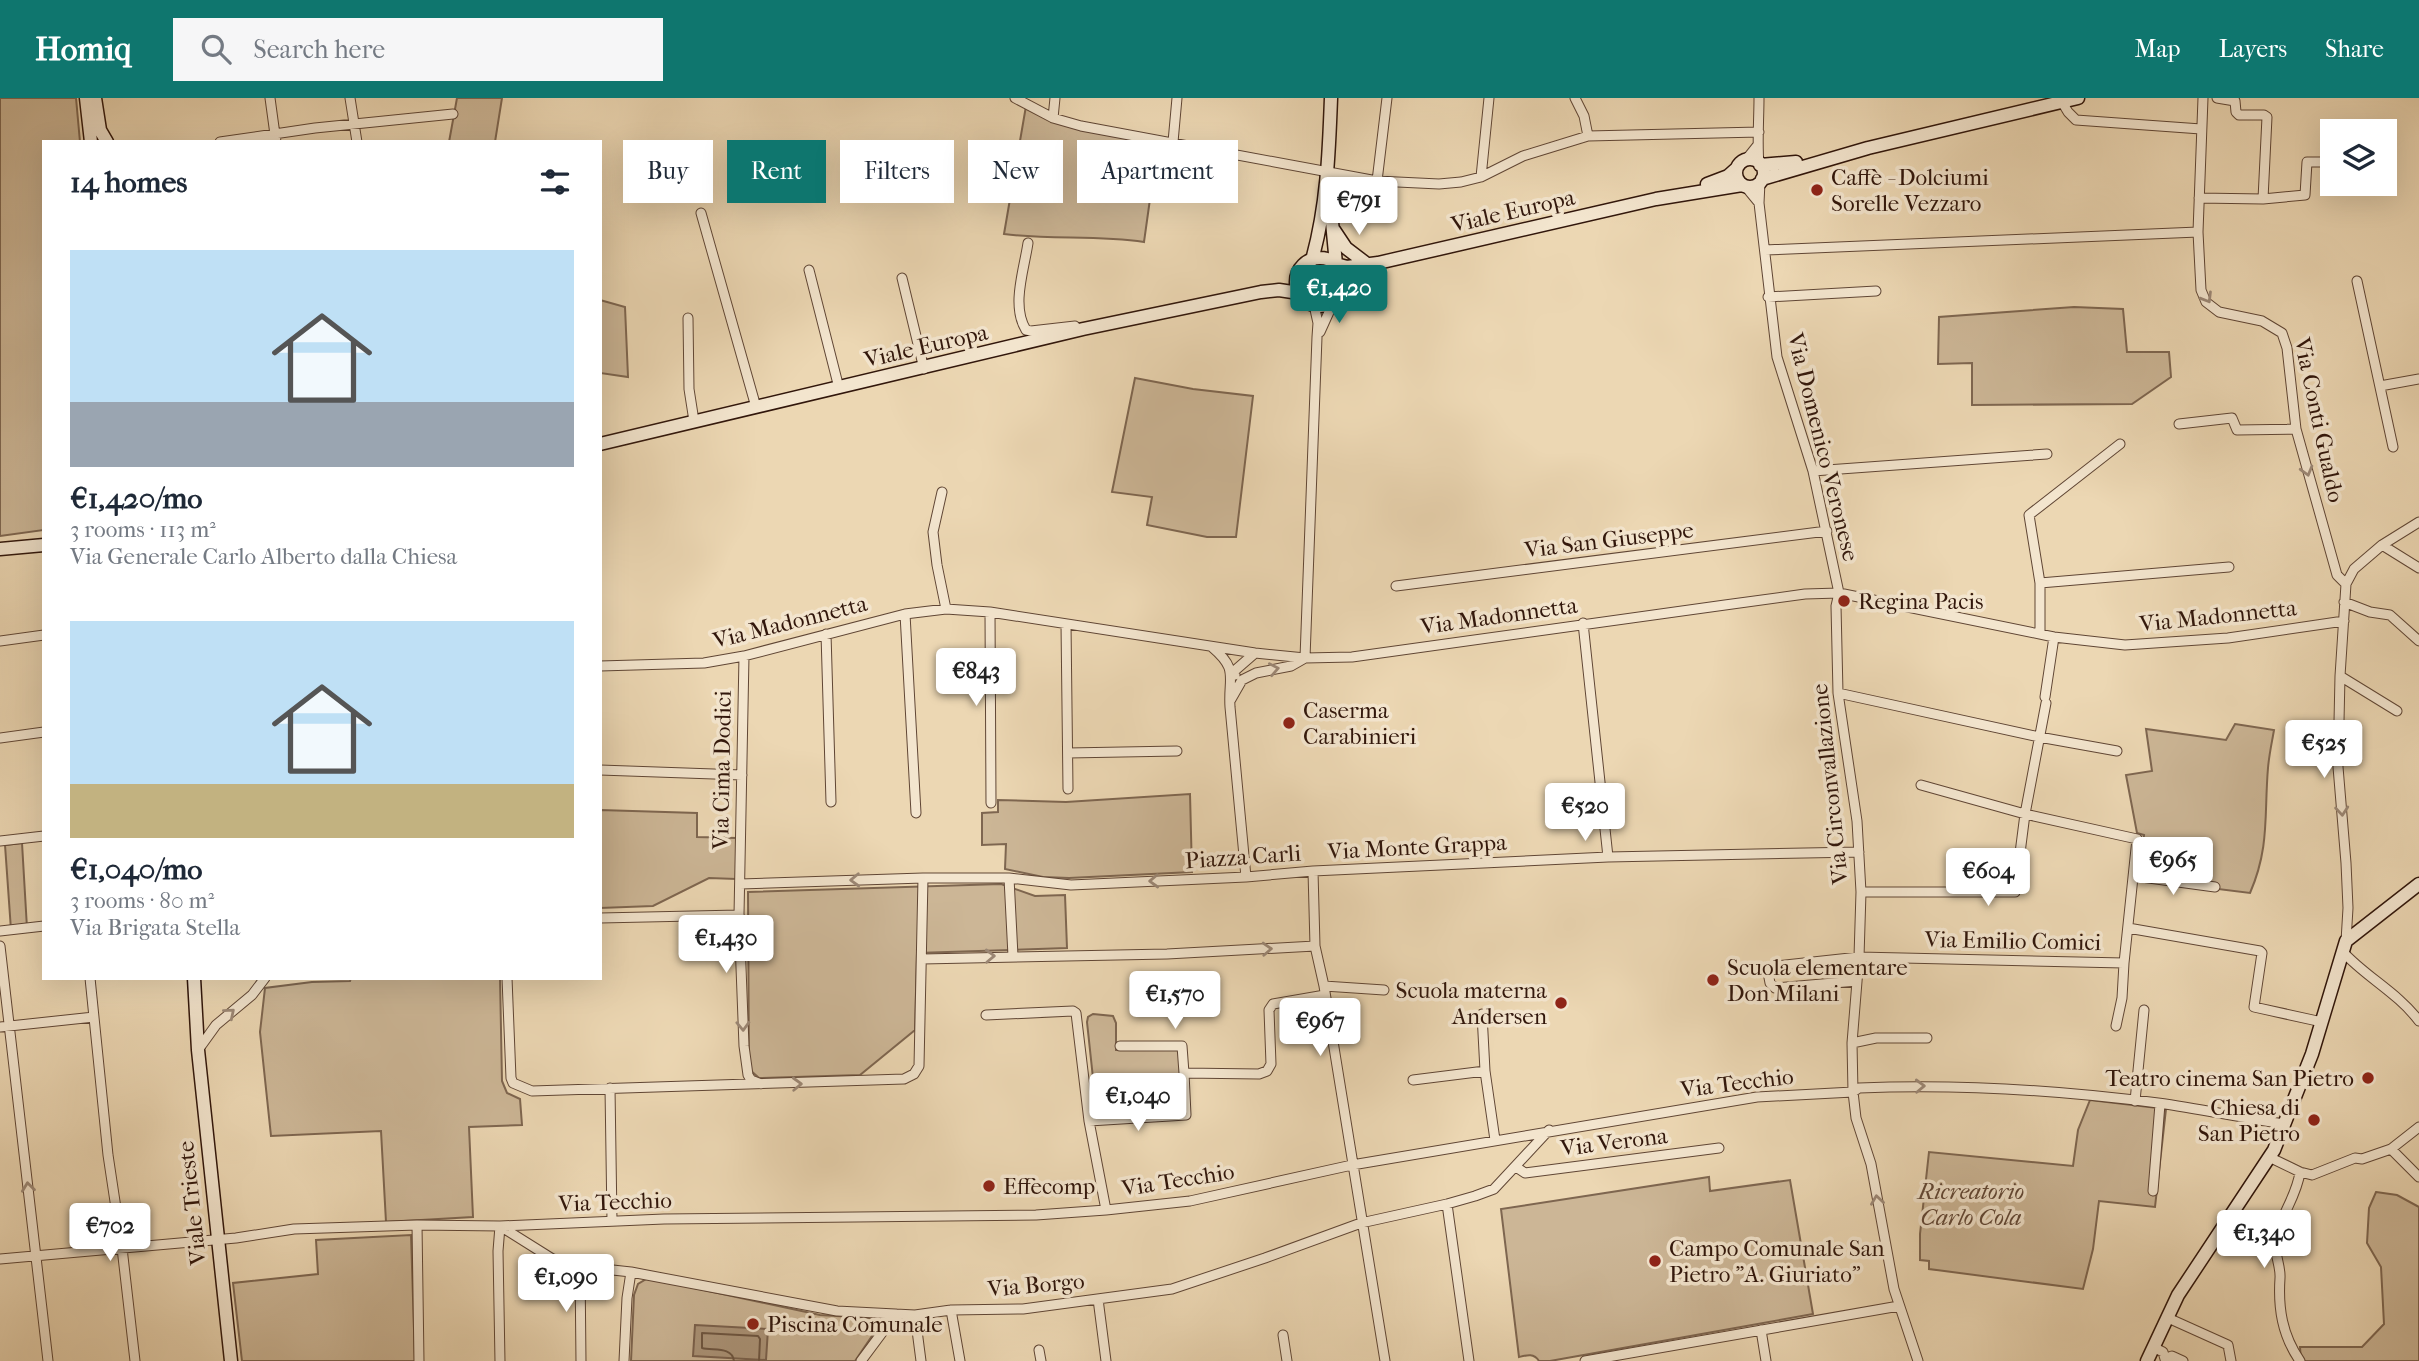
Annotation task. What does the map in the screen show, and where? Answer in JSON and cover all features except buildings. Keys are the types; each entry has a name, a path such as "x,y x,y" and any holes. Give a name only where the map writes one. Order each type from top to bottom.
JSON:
{"main road":[{"path":"86,98 91,140"},
{"path":"95,98 100,130 106,140"},
{"path":"1331,98 1329,175 1332,228 1336,264 1343,276 1338,296 1321,306 1303,298 1296,286 1299,270 1312,260 1324,259 1336,264"},
{"path":"1656,199 1755,186 1761,181 1852,153 2078,98"},
{"path":"1656,199 1728,176 1741,164 1752,160 1760,164 1778,165 1852,153"},
{"path":"1741,164 1736,176 1744,186"},
{"path":"1760,164 1763,172 1761,181"},
{"path":"1312,260 1321,229 1329,175"},
{"name":"Viale Europa","path":"1336,264 1348,267 1373,264 1656,199"},
{"path":"1332,228 1346,248 1373,264"},
{"name":"Viale Europa","path":"1338,296 1359,273 1373,264"},
{"name":"Viale Europa","path":"1261,292 1299,270"},
{"name":"Viale Europa","path":"602,444 1083,329 1261,292 1279,290 1299,293"},
{"path":"0,549 40,545"},
{"path":"2147,1361 2158,1349 2178,1295 2269,1157 2285,1125 2322,1022 2344,946 2419,884"},
{"name":"Viale Trieste","path":"192,980 231,1361"}],"street":[{"path":"270,98 276,138"},
{"path":"350,98 357,140"},
{"path":"1015,98 1053,118 1081,126 1162,140"},
{"path":"1053,118 1055,98"},
{"path":"1173,140 1177,98"},
{"path":"1377,181 1387,98"},
{"path":"1481,177 1489,98"},
{"path":"1575,98 1584,116 1588,135"},
{"path":"1759,98 1757,146 1760,164"},
{"name":"Via Conti Gualdo","path":"2203,98 2198,232 2201,290 2206,302 2219,312 2262,321 2282,333 2287,348 2296,429 2337,575 2346,584"},
{"path":"2217,98 2235,100 2236,112 2239,115 2267,117 2263,199"},
{"path":"2063,102 2076,120 2201,129"},
{"path":"248,140 276,138 354,124 453,114"},
{"path":"1238,156 1329,175 1439,184 1481,177 1523,156 1588,135 1759,132"},
{"path":"1741,164 1757,146"},
{"path":"2199,198 2301,197 2306,190 2307,162 2320,162"},
{"name":"Via Domenico Veronese","path":"1761,181 1759,203 1777,358 1814,471 1839,593 1836,606"},
{"path":"1744,186 1759,203"},
{"path":"701,213 756,407"},
{"path":"1765,250 2198,232"},
{"path":"1028,243 1018,308 1026,330 1076,326 1083,329"},
{"path":"809,270 839,388"},
{"path":"902,278 924,369"},
{"path":"2357,281 2393,447"},
{"path":"1768,297 1876,291"},
{"path":"1317,337 1338,296"},
{"path":"1230,701 1242,680 1256,673 1291,666 1305,658 1317,337 1314,305"},
{"path":"688,318 689,389 694,421"},
{"path":"2380,386 2419,379"},
{"path":"2179,424 2232,418 2237,430 2296,429"},
{"path":"2040,634 2040,583 2029,515 2120,444"},
{"path":"1814,471 2047,454"},
{"path":"942,492 933,532 946,609"},
{"path":"2419,522 2382,545 2354,569 2346,584 2338,767 2348,908 2344,946 2355,965 2397,997 2419,1021"},
{"name":"Via San Giuseppe","path":"1396,586 1827,531"},
{"path":"2382,545 2419,568"},
{"path":"2040,583 2229,567"},
{"name":"Via Madonnetta","path":"602,666 704,663 744,656 905,614 946,609 990,612 1255,653 1305,658 1352,657 1805,594 1839,593 2054,637 2125,645 2192,642 2344,621"},
{"path":"2344,602 2370,612 2390,615 2419,640"},
{"name":"Via Circonvallazione","path":"1836,606 1838,693 1859,852 1861,892 1860,957 1852,1043 1853,1092 1856,1118 1871,1164 1886,1255 1899,1306 1918,1361"},
{"path":"990,612 991,803"},
{"path":"905,614 916,813"},
{"path":"1066,624 1068,789"},
{"path":"1583,624 1608,857"},
{"path":"826,634 831,802"},
{"path":"0,640 42,635"},
{"path":"1861,892 2015,892 2054,637"},
{"path":"1211,646 1225,657 1232,673 1230,701 1246,877"},
{"path":"1232,673 1255,653"},
{"name":"Via Cima Dodici","path":"744,656 741,689 739,915 745,1066"},
{"path":"1232,673 1242,680"},
{"path":"2340,676 2398,711"},
{"path":"1838,693 2039,737 2118,751"},
{"path":"0,738 42,732"},
{"path":"1068,753 1177,751"},
{"path":"602,770 742,775"},
{"path":"1921,785 2025,814"},
{"name":"Via Emilio Comici","path":"2025,814 2137,839 2122,998 2116,1026"},
{"path":"0,841 42,836"},
{"name":"Via Monte Grappa","path":"1313,871 1608,857 1859,852"},
{"name":"Piazza Carli","path":"740,884 923,878 1009,878 1071,884 1246,877 1313,871 1315,946 1385,1361"},
{"path":"2134,876 2215,887"},
{"path":"506,980 510,1073 513,1083 532,1091 904,1079 914,1074 919,1066 923,878"},
{"path":"1009,878 1013,956"},
{"path":"602,918 739,915"},
{"path":"0,931 42,926"},
{"path":"2128,928 2260,951 2254,1007 2322,1022"},
{"path":"0,946 4,1027 36,1255 47,1361"},
{"path":"922,959 1167,954 1315,946"},
{"path":"1857,981 1775,988 1770,983 1767,967 1860,957"},
{"name":"Via Emilio Comici","path":"1860,957 2124,963"},
{"path":"90,980 108,1155 135,1361"},
{"path":"197,1045 252,995 263,980"},
{"path":"1184,1073 1259,1074 1267,1071 1271,1064 1269,1010 1273,1004 1324,991 1384,990"},
{"path":"2135,1101 2144,1010"},
{"path":"986,1015 1076,1013 1089,1121 1106,1210"},
{"path":"1482,1014 1485,1071 1495,1140"},
{"path":"4,1027 94,1017"},
{"path":"1852,1043 1876,1038 1927,1038"},
{"path":"1089,1121 1186,1115 1182,1046 1120,1046"},
{"path":"745,1066 751,1080 763,1085"},
{"path":"729,1086 742,1076 745,1066"},
{"path":"1413,1080 1485,1071"},
{"name":"Via Tecchio","path":"0,1259 236,1238 294,1229 1036,1215 1106,1210 1190,1201 1352,1165 1549,1130 1757,1097 1853,1092 1859,1088 1930,1085 2009,1089 2160,1104 2285,1125"},
{"path":"610,1088 612,1222"},
{"path":"2153,1191 2160,1104"},
{"path":"2269,1157 2312,1175 2355,1158 2362,1159 2391,1149 2419,1127"},
{"name":"Via Borgo","path":"500,1226 567,1265 631,1272 836,1311 915,1315 951,1310 1023,1308 1172,1289 1361,1223 1447,1205 1494,1189 1549,1130"},
{"name":"Via Verona","path":"1516,1167 1525,1173 1719,1148"},
{"path":"2391,1149 2419,1177"},
{"path":"2300,1172 2275,1241 2280,1278 2280,1318 2300,1361"},
{"path":"1447,1205 1469,1361"},
{"path":"417,1225 419,1361"},
{"path":"500,1226 500,1361"},
{"path":"580,1267 582,1361"},
{"path":"624,1361 631,1272"},
{"path":"1098,1299 1106,1361"},
{"path":"1585,1361 1899,1306"},
{"path":"951,1310 960,1361"},
{"path":"861,1361 896,1314"},
{"path":"915,1315 921,1361"},
{"path":"2168,1318 2228,1345 2231,1361"},
{"path":"1761,1330 1766,1361"},
{"path":"1283,1335 1287,1361"},
{"path":"2158,1349 2170,1349 2172,1356 2183,1361"},
{"path":"1039,1350 1041,1361"}],"green space":[{"path":"0,98 76,98 80,140 42,140 42,530 0,536"},
{"path":"457,98 502,98 495,140 449,140"},
{"path":"1026,106 1059,120 1149,140 1077,140 1077,203 1149,203 1144,242 1004,234 1009,203 1063,203 1063,140 1020,140"},
{"path":"602,301 625,307 628,377 602,373"},
{"path":"2074,307 2123,309 2127,352 2169,352 2171,377 2132,404 1972,405 1972,363 1938,364 1939,317"},
{"path":"1135,378 1193,389 1253,396 1236,537 1207,537 1147,525 1152,497 1112,492"},
{"path":"2235,724 2274,730 2268,768 2261,861 2250,893 2139,876 2144,835 2137,833 2126,775 2152,771 2146,729 2226,740"},
{"path":"1190,794 1192,872 1043,877 1005,869 1006,844 982,845 982,813 998,812 998,800 1066,802"},
{"path":"602,810 697,813 697,837 736,838 736,879 709,878 653,906 602,908"},
{"path":"22,843 27,928 11,930 5,845"},
{"path":"1001,884 1035,896 1065,895 1067,948 917,953 915,1030 860,1075 759,1078 749,1069 748,892"},
{"path":"500,980 502,1081 507,1093 520,1099 522,1125 469,1127 473,1217 386,1222 381,1131 271,1136 260,1032 265,988 312,982"},
{"path":"1093,1014 1113,1016 1116,1023 1116,1050 1177,1049 1180,1053 1183,1109 1107,1112 1096,1106 1087,1022 1088,1017"},
{"name":"Ricreatorio Carlo Cola","path":"2090,1100 2166,1109 2155,1207 2099,1201 2093,1249 2083,1289 1929,1269 1929,1261 1920,1260 1920,1234 1929,1152 2073,1166 2078,1130"},
{"name":"Campo Comunale San Pietro \"A. Giuriato\"","path":"1709,1177 1710,1191 1790,1180 1813,1314 1550,1361 1539,1361 1530,1355 1519,1357 1501,1209"},
{"path":"2376,1192 2397,1195 2419,1207 2419,1361 2301,1361 2300,1347 2362,1347 2384,1324 2381,1267 2367,1243 2369,1208"},
{"path":"411,1235 415,1361 242,1361 233,1283 318,1274 316,1240"},
{"name":"Piscina Comunale","path":"648,1278 820,1315 870,1318 876,1330 855,1361 631,1361 634,1295 638,1284"}],"water":[{"path":"695,1325 768,1329 766,1360 693,1356"}],"place":[{"name":"Caffè - Dolciumi Sorelle Vezzaro","path":"1817,190"},
{"name":"Regina Pacis","path":"1844,601"},
{"name":"Caserma Carabinieri","path":"1289,723"},
{"name":"Scuola elementare Don Milani","path":"1713,980"},
{"name":"Scuola materna Andersen","path":"1561,1003"},
{"name":"Teatro cinema San Pietro","path":"2368,1078"},
{"name":"Chiesa di San Pietro","path":"2314,1120"},
{"name":"Effecomp","path":"989,1186"},
{"name":"Campo Comunale San Pietro \"A. Giuriato\"","path":"1655,1261"},
{"name":"Piscina Comunale","path":"753,1324"}]}
